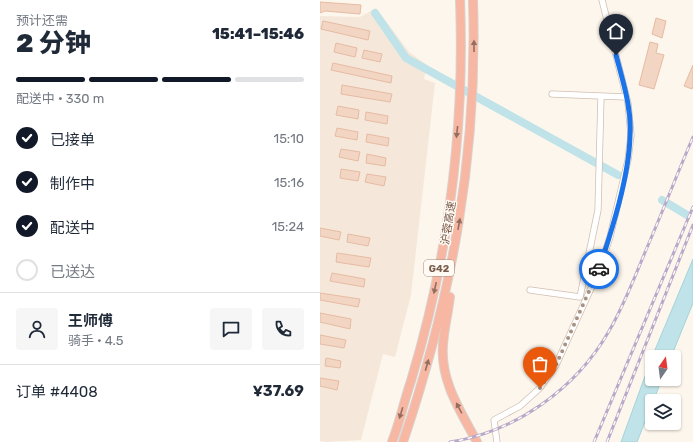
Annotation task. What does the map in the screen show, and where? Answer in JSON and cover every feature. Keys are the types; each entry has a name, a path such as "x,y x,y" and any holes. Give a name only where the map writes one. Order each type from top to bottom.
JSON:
{"highway":[{"name":"沪蓉高速","path":"393,440 422,344 444,244 452,185 460,93 460,0"},
{"name":"沪蓉高速","path":"403,442 419,394 440,320 456,247 462,211 473,85 472,0"},
{"path":"456,247 443,345 443,359 452,394 477,442"}],"street":[{"path":"497,442 494,420 520,406 540,388 552,371 598,273 610,237 628,160 631,135 626,97 602,0"},
{"path":"552,94 626,97"},
{"path":"530,290 580,297 598,210 601,96"}],"shaded area":[{"path":"376,8 409,52 427,65 424,79 435,83 411,295 395,357 383,354 361,440 326,442 320,441 320,16 360,17"}],"water":[{"path":"693,259 693,303 674,350 655,350"},
{"path":"645,376 645,386 659,386 656,394 645,394 645,422 637,442 621,442"}],"building":[{"path":"320,2 361,5 360,14 325,11 320,13"},
{"path":"656,18 666,21 662,38 652,34"},
{"path":"323,21 370,31 368,40 321,29"},
{"path":"650,42 658,44 656,53 664,55 654,89 639,85"},
{"path":"336,43 357,48 355,57 334,52"},
{"path":"364,50 382,54 380,62 362,58"},
{"path":"333,63 392,76 391,83 331,70"},
{"path":"693,65 693,86 692,89 684,86"},
{"path":"342,85 392,94 390,102 341,94"},
{"path":"338,106 359,110 358,119 336,115"},
{"path":"366,112 388,116 387,124 365,120"},
{"path":"337,128 358,132 357,140 335,136"},
{"path":"367,134 389,138 388,146 366,142"},
{"path":"341,149 360,152 358,161 339,157"},
{"path":"367,154 386,158 385,166 366,163"},
{"path":"341,169 360,172 358,181 340,178"},
{"path":"367,174 386,177 384,186 365,182"},
{"path":"320,228 341,232 339,240 320,236"},
{"path":"348,234 370,238 368,246 347,242"},
{"path":"337,253 371,258 369,267 336,262"},
{"path":"332,273 365,279 364,287 330,281"},
{"path":"320,293 360,299 358,307 320,300"},
{"path":"320,313 351,319 350,329 320,322"},
{"path":"320,335 346,340 344,348 320,344"},
{"path":"326,358 341,361 340,368 325,366"},
{"path":"320,378 339,381 337,390 320,386"}],"waterway":[{"path":"375,13 406,58 618,175"},
{"path":"662,200 687,215"}],"railway":[{"path":"450,442 474,437 498,429 520,418 542,404 561,389 595,352 615,321 655,230 693,137"},
{"path":"594,442 693,207"},
{"path":"607,442 693,225"}],"way so far":[{"path":"540,388 556,365 599,269"}],"route":[{"path":"599,269 614,222 628,160 631,135 628,103 616,55"}]}
